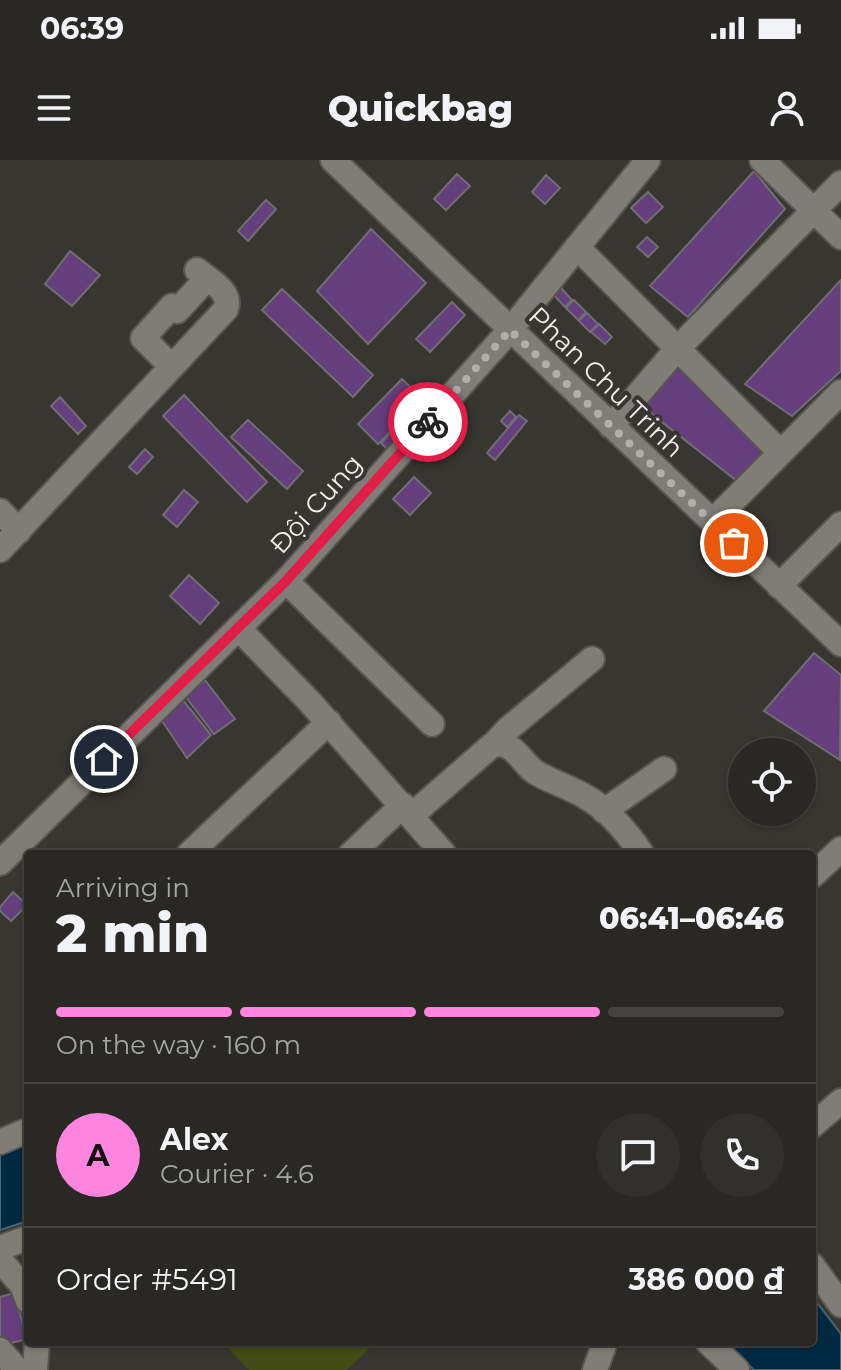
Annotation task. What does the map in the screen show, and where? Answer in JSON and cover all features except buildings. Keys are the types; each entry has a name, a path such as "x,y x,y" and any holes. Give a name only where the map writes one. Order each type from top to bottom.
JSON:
{"street":[{"name":"Phan Chu Trinh","path":"333,160 841,644"},
{"name":"Đội Cung","path":"14,857 286,581 510,330 648,160"},
{"path":"762,160 841,237"},
{"path":"611,426 677,349 841,183"},
{"path":"577,247 780,452"},
{"path":"0,550 226,309 229,302 226,294 199,277 177,311 172,306 143,338 171,366"},
{"path":"712,522 841,392"},
{"path":"0,511 19,531"},
{"path":"779,586 841,524"},
{"path":"286,581 432,724"},
{"path":"238,628 329,722 441,850"},
{"path":"356,850 494,744 592,659"},
{"path":"193,850 329,722"},
{"path":"494,744 508,746 537,773 586,797 620,825 639,850"},
{"path":"604,811 664,769"},
{"path":"816,872 841,849"},
{"path":"816,1123 841,1101"},
{"path":"0,1142 24,1132"},
{"path":"0,1248 24,1239"},
{"path":"0,1260 24,1290"},
{"path":"816,1271 841,1305"},
{"path":"35,1370 37,1346"},
{"path":"595,1370 604,1346"},
{"path":"712,1346 737,1370"},
{"path":"0,1350 17,1370"}],"green space":[{"path":"226,1346 372,1346 347,1370 249,1370"}],"water":[{"path":"24,1137 24,1222 0,1230 0,1151"},
{"path":"816,1301 841,1334 841,1370 754,1370 728,1346 816,1346"}],"way so far":[{"path":"428,422 510,330 734,543"}],"route":[{"path":"104,759 286,581 428,422"}]}
